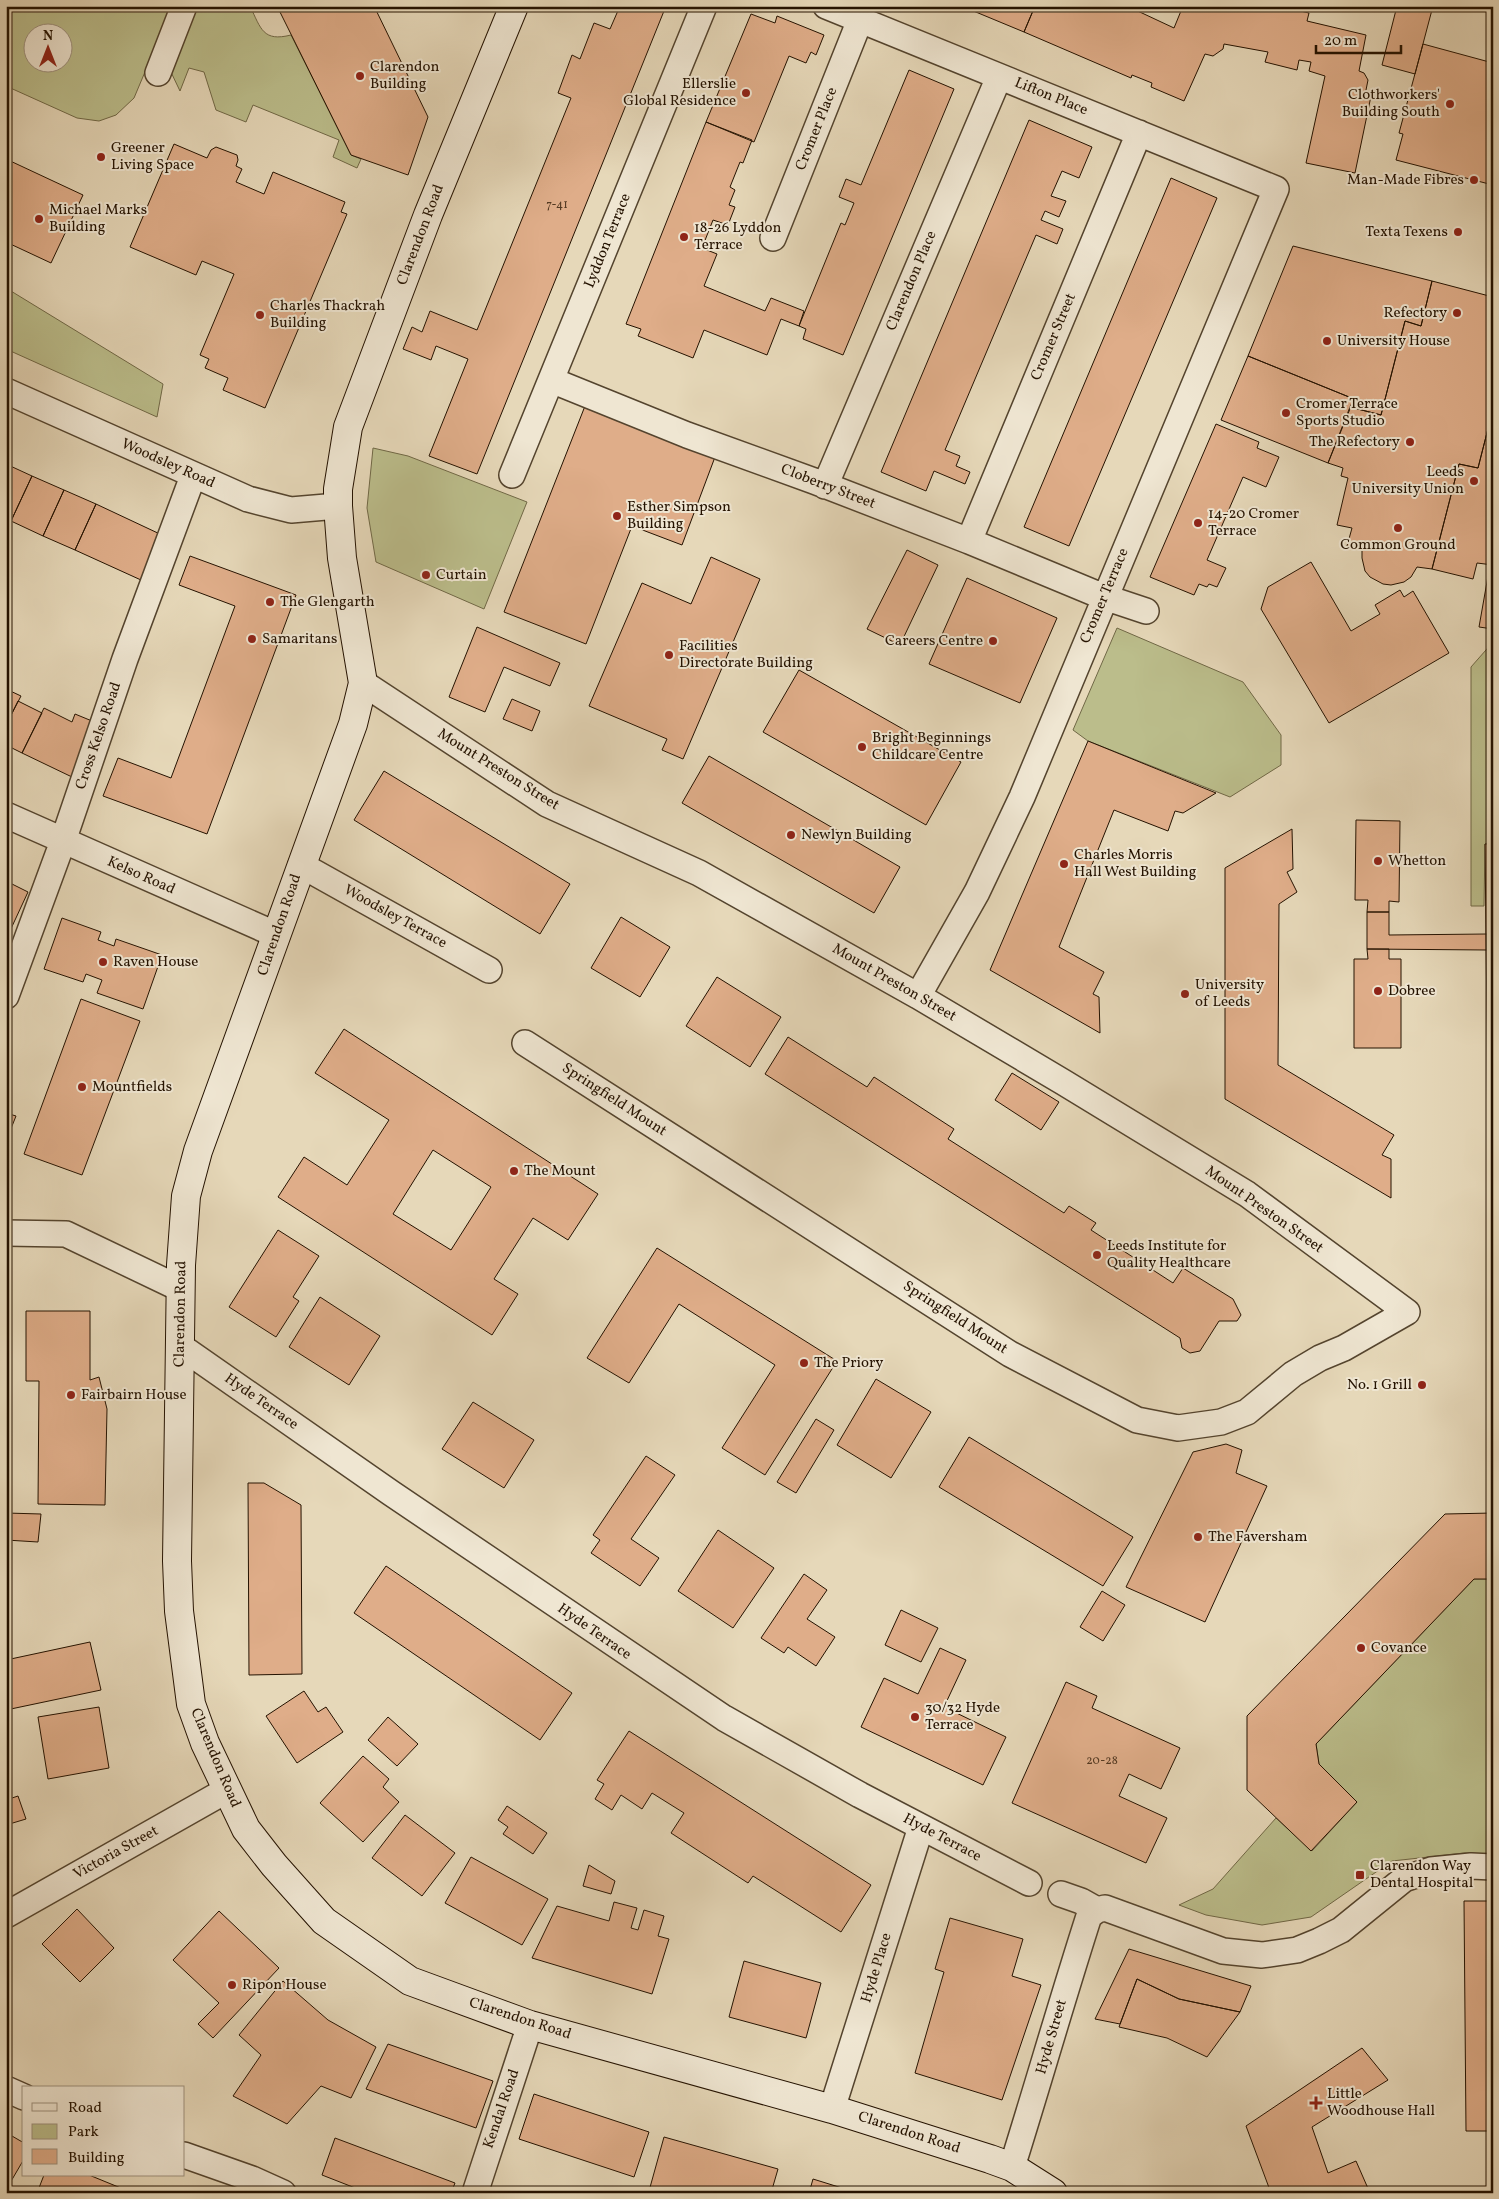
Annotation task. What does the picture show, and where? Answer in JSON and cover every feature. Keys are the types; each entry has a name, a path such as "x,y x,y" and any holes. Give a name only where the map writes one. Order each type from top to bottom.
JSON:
{"street":[{"path":"158,73 184,6"},
{"name":"Clarendon Road","path":"514,6 428,215 348,427 338,489 338,506 342,558 363,683 353,724 198,1151 186,1196 180,1265 177,1562 179,1611 191,1704 205,1743 246,1829 274,1865 324,1921 410,1981 530,2025 832,2109 1012,2168 1053,2193"},
{"name":"Lyddon Terrace","path":"512,475 704,6"},
{"name":"Lifton Place","path":"826,6 1276,189"},
{"name":"Cromer Place","path":"773,238 860,20"},
{"name":"Clarendon Place","path":"825,486 999,76"},
{"name":"Cromer Street","path":"969,541 1139,132"},
{"name":"Cromer Terrace","path":"918,996 977,892 1022,797 1276,189"},
{"name":"Cloberry Street","path":"551,380 687,435 969,541 1104,597 1146,611"},
{"name":"Woodsley Road","path":"6,391 248,499 291,510 338,506"},
{"name":"Cross Kelso Road","path":"6,996 63,841 125,659 193,476"},
{"name":"Mount Preston Street","path":"363,683 547,804 699,873 918,996 1247,1194 1407,1312"},
{"name":"Kelso Road","path":"6,815 277,935"},
{"name":"Woodsley Terrace","path":"301,865 489,970"},
{"name":"Springfield Mount","path":"525,1043 1010,1354 1137,1420 1178,1428 1221,1422 1247,1412 1293,1374 1320,1358 1344,1348 1407,1312"},
{"path":"6,1233 66,1234 181,1289"},
{"name":"Hyde Terrace","path":"180,1346 391,1493 672,1685 724,1718 780,1751 1029,1883"},
{"name":"Victoria Street","path":"6,1915 227,1790"},
{"name":"Hyde Place","path":"832,2109 921,1827"},
{"path":"1061,1894 1081,1901 1097,1910 1105,1908 1223,1951 1262,1955 1297,1950 1319,1942 1341,1930 1404,1879 1431,1870 1493,1866"},
{"name":"Hyde Street","path":"1012,2168 1089,1916 1097,1910"},
{"name":"Kendal Road","path":"475,2193 530,2025"},
{"path":"6,2089 22,2096"},
{"path":"185,2154 252,2179 283,2193"}],"green space":[{"path":"6,6 250,6 264,32 274,37 291,35 351,155 361,159 357,168 333,157 339,140 253,105 246,122 216,110 204,72 189,68 180,91 169,68 150,60 134,98 116,115 99,121 77,118 6,86"},
{"path":"6,288 163,384 157,417 6,349"},
{"path":"373,448 408,456 527,502 484,609 376,562 367,508"},
{"path":"1117,628 1243,682 1281,735 1281,765 1230,797 1088,741 1073,730"},
{"path":"1493,642 1493,844 1485,844 1484,906 1471,906 1471,667"},
{"path":"1474,1579 1493,1579 1493,1854 1465,1853 1392,1861 1311,1917 1262,1925 1206,1915 1179,1905 1213,1889 1276,1818 1312,1851 1357,1802 1319,1764 1316,1744"}],"building":[{"name":"Clarendon Building","path":"277,6 374,6 428,117 408,175 351,155"},
{"path":"620,6 666,6 477,474 429,456 468,359 436,346 431,360 403,349 412,327 422,332 430,311 477,330 571,98 558,93 572,55 580,59 594,23 610,29"},
{"path":"973,6 1035,6 1024,32 971,10"},
{"path":"1035,6 1127,6 1174,28 1183,6 1279,6 1309,13 1307,21 1366,35 1359,71 1364,73 1368,80 1365,95 1371,96 1355,173 1306,163 1325,76 1309,71 1311,62 1299,60 1297,70 1265,62 1268,52 1224,44 1223,49 1213,56 1205,54 1184,101 1151,87 1152,83 1132,75 1131,78 1024,32"},
{"path":"1397,6 1433,6 1415,74 1382,65"},
{"name":"Ellerslie Global Residence","path":"751,14 775,23 777,16 824,35 816,55 811,52 806,63 789,56 754,142 706,122"},
{"name":"Clothworkers' Building South","path":"1423,44 1493,63 1493,185 1396,160 1403,134 1399,133"},
{"path":"909,70 954,89 843,355 803,339 806,329 799,326 841,223 845,225 854,203 839,197 846,179 861,185"},
{"path":"1029,120 1092,147 1079,178 1062,171 1051,196 1066,201 1059,217 1045,211 1041,220 1063,229 1057,244 1036,235 945,450 960,456 956,466 970,472 965,484 934,471 926,491 881,472"},
{"name":"18-26 Lyddon Terrace","path":"706,122 752,140 743,163 740,162 730,187 735,190 729,205 735,207 728,225 713,220 702,248 717,254 704,286 765,311 771,298 804,311 799,326 781,319 767,355 704,330 693,358 638,336 641,329 626,324"},
{"name":"Charles Thackrah Building","path":"174,144 207,158 211,150 216,147 237,155 236,166 242,169 236,182 264,194 273,172 345,202 341,212 347,214 265,408 223,390 228,378 205,368 209,359 200,355 234,274 202,261 196,275 130,247"},
{"name":"Michael Marks Building","path":"6,159 83,195 51,263 6,242"},
{"path":"1171,178 1217,198 1069,546 1024,527"},
{"name":"University House","path":"1293,246 1432,281 1421,326 1405,321 1381,415 1350,407 1354,399 1248,356"},
{"name":"The Refectory","path":"1432,281 1493,297 1493,409 1478,468 1459,464 1432,569 1417,567 1411,577 1404,582 1391,585 1383,584 1370,577 1365,571 1362,550 1347,546 1352,528 1337,525 1348,478 1341,476 1343,468 1328,463 1350,407 1381,415 1405,321 1421,326"},
{"name":"Cromer Terrace Sports Studio","path":"1248,356 1354,399 1328,463 1221,420"},
{"name":"Esther Simpson Building","path":"585,406 715,457 682,545 632,526 586,644 504,612"},
{"name":"Leeds University Union","path":"1493,409 1493,565 1477,563 1473,579 1432,569 1459,464 1478,468"},
{"name":"14-20 Cromer Terrace","path":"1216,424 1259,442 1257,448 1279,457 1266,487 1243,477 1207,560 1226,568 1217,587 1209,584 1207,587 1199,584 1194,595 1150,577"},
{"path":"6,464 32,476 11,521 6,519"},
{"path":"32,476 64,490 43,536 11,521"},
{"path":"64,490 96,504 75,550 43,536"},
{"path":"96,504 162,535 141,580 75,550"},
{"path":"907,550 938,565 900,645 867,629"},
{"path":"190,556 296,595 207,834 103,796 118,758 171,778 235,606 179,585"},
{"name":"Facilities Directorate Building","path":"711,557 760,579 683,759 662,750 667,739 589,706 642,583 691,604"},
{"path":"1311,562 1351,631 1380,614 1375,605 1400,590 1404,597 1413,591 1449,653 1329,723 1261,609 1268,587"},
{"path":"1488,576 1493,577 1493,629 1479,627"},
{"name":"Careers Centre","path":"967,578 1057,618 1020,703 929,664"},
{"path":"477,627 560,663 550,686 504,667 485,712 449,697"},
{"name":"Bright Beginnings Childcare Centre","path":"799,670 961,762 926,825 763,732"},
{"path":"6,689 21,696 6,725"},
{"path":"512,699 540,711 532,731 503,719"},
{"path":"18,701 42,713 22,753 6,745 6,725"},
{"path":"44,708 72,722 75,714 92,721 72,777 22,753"},
{"name":"Charles Morris Hall West Building","path":"1088,741 1216,793 1183,813 1175,811 1168,831 1114,810 1059,947 1104,972 1093,994 1099,997 1100,1033 990,970"},
{"name":"Newlyn Building","path":"709,756 900,867 874,913 682,803"},
{"path":"384,771 570,884 540,934 354,820"},
{"name":"Whetton","path":"1356,820 1400,821 1399,902 1389,901 1389,912 1367,912 1368,900 1355,900"},
{"path":"1292,829 1293,869 1287,872 1297,892 1279,904 1278,1065 1394,1135 1382,1155 1391,1159 1391,1198 1225,1099 1225,868"},
{"path":"1485,844 1493,844 1493,1026 1487,1026"},
{"path":"6,881 28,892 9,933 6,932"},
{"path":"1367,912 1389,912 1389,935 1487,934 1487,950 1367,949"},
{"path":"621,917 670,947 640,997 591,968"},
{"name":"Raven House","path":"62,918 101,932 98,940 114,946 116,939 162,955 143,1009 97,993 102,980 86,974 83,982 44,969"},
{"name":"Dobree","path":"1367,949 1389,949 1389,959 1401,959 1401,1048 1354,1048 1354,959 1368,959"},
{"path":"717,977 781,1017 750,1067 686,1026"},
{"name":"Mountfields","path":"81,999 140,1021 82,1175 24,1154"},
{"path":"1487,1026 1493,1026 1493,1322 1489,1322"},
{"name":"The Mount","path":"344,1029 598,1194 568,1240 533,1218 494,1279 518,1294 492,1335 278,1197 304,1157 347,1185 389,1120 315,1073","holes":["433,1150 491,1187 451,1250 393,1214"]},
{"path":"788,1037 867,1087 874,1077 954,1129 948,1139 1064,1213 1069,1206 1096,1223 1091,1230 1173,1283 1183,1268 1233,1299 1241,1315 1237,1321 1219,1321 1200,1351 1190,1353 1182,1348 1180,1338 765,1074"},
{"path":"1012,1073 1059,1102 1041,1130 995,1100"},
{"path":"6,1113 16,1116 6,1141"},
{"path":"278,1230 319,1256 293,1297 299,1301 276,1337 229,1307"},
{"name":"The Priory","path":"657,1248 837,1361 765,1475 722,1448 775,1365 679,1304 629,1383 587,1358"},
{"path":"320,1297 380,1336 349,1385 289,1347"},
{"name":"Fairbairn House","path":"26,1311 90,1311 90,1380 99,1377 107,1409 105,1505 38,1504 39,1381 26,1381"},
{"path":"1489,1322 1493,1322 1493,1388 1489,1388"},
{"path":"876,1379 931,1412 891,1478 837,1445"},
{"path":"473,1402 534,1440 504,1488 442,1449"},
{"path":"816,1419 834,1430 796,1493 777,1482"},
{"path":"969,1437 1133,1537 1103,1586 939,1487"},
{"name":"The Faversham","path":"1226,1444 1242,1450 1236,1473 1267,1486 1205,1622 1126,1587 1193,1452"},
{"path":"646,1456 675,1475 631,1539 659,1558 640,1586 591,1553 600,1540 593,1535"},
{"path":"248,1483 264,1483 301,1505 302,1674 249,1675"},
{"path":"6,1513 41,1514 38,1542 6,1540"},
{"name":"Covance","path":"1493,1513 1493,1579 1474,1579 1316,1744 1319,1764 1357,1802 1311,1851 1247,1790 1247,1716 1445,1514"},
{"path":"718,1530 774,1568 733,1628 678,1591"},
{"path":"386,1566 572,1693 540,1740 354,1613"},
{"path":"804,1574 827,1590 807,1619 835,1637 816,1666 788,1647 784,1653 761,1638"},
{"path":"1102,1591 1125,1605 1103,1641 1080,1627"},
{"path":"901,1610 938,1628 921,1662 885,1645"},
{"path":"90,1642 101,1690 6,1710 6,1660"},
{"name":"30/32 Hyde Terrace","path":"940,1648 966,1660 944,1707 1006,1737 983,1785 861,1727 884,1678 918,1694"},
{"path":"1066,1682 1097,1696 1092,1708 1180,1748 1161,1789 1129,1774 1119,1796 1167,1818 1146,1863 1012,1803"},
{"path":"304,1691 318,1712 326,1707 343,1732 297,1763 266,1716"},
{"path":"99,1707 109,1768 48,1779 38,1717"},
{"path":"388,1717 418,1744 397,1766 368,1740"},
{"path":"629,1731 871,1885 841,1932 753,1876 748,1883 671,1833 684,1813 652,1793 642,1809 621,1795 612,1810 595,1799 604,1784 597,1780"},
{"path":"363,1756 389,1779 383,1787 399,1802 363,1842 320,1803"},
{"path":"18,1796 26,1819 6,1825 6,1800"},
{"path":"507,1806 547,1833 533,1854 503,1834 508,1827 498,1820"},
{"path":"405,1815 455,1853 422,1896 372,1858"},
{"path":"471,1857 548,1899 522,1945 445,1903"},
{"path":"589,1865 615,1881 611,1894 583,1886"},
{"path":"1464,1901 1493,1901 1493,2131 1466,2131"},
{"path":"614,1902 637,1908 631,1928 638,1930 644,1910 664,1916 658,1936 669,1939 652,1994 532,1958 557,1906 609,1921"},
{"path":"77,1909 114,1948 80,1982 42,1944"},
{"name":"Ripon House","path":"219,1911 279,1968 213,2038 198,2024 219,2003 173,1960"},
{"path":"950,1918 1023,1939 1012,1976 1041,1985 1002,2100 915,2073 944,1972 935,1969"},
{"path":"1129,1949 1251,1986 1240,2012 1179,1999 1137,1979 1120,2024 1095,2019"},
{"path":"744,1961 821,1983 806,2038 729,2017"},
{"path":"1137,1979 1179,1999 1240,2012 1207,2057 1167,2038 1119,2027"},
{"path":"283,1981 328,2020 376,2047 351,2098 321,2086 287,2124 233,2096 261,2055 239,2035"},
{"path":"388,2044 493,2081 476,2128 366,2089"},
{"name":"Little Woodhouse Hall","path":"1362,2048 1388,2080 1312,2127 1328,2173 1356,2161 1370,2193 1271,2193 1246,2126"},
{"path":"534,2094 649,2132 634,2177 519,2139"},
{"path":"12,2136 22,2142 22,2162 10,2183 6,2181 6,2147"},
{"path":"664,2137 778,2169 771,2193 657,2193 649,2191"},
{"path":"335,2138 455,2183 451,2193 368,2193 322,2175"},
{"path":"44,2176 91,2176 133,2193 37,2193"},
{"path":"813,2179 858,2193 809,2193"}],"place":[{"name":"Clarendon Building","path":"360,76"},
{"name":"Ellerslie Global Residence","path":"746,93"},
{"name":"Clothworkers' Building South","path":"1450,104"},
{"name":"Greener Living Space","path":"101,157"},
{"name":"Man-Made Fibres","path":"1474,180"},
{"name":"Michael Marks Building","path":"39,219"},
{"name":"Texta Texens","path":"1458,232"},
{"name":"18-26 Lyddon Terrace","path":"684,237"},
{"name":"Refectory","path":"1457,313"},
{"name":"Charles Thackrah Building","path":"260,315"},
{"name":"University House","path":"1327,341"},
{"name":"Cromer Terrace Sports Studio","path":"1286,413"},
{"name":"The Refectory","path":"1410,442"},
{"name":"Leeds University Union","path":"1474,481"},
{"name":"Esther Simpson Building","path":"617,516"},
{"name":"14-20 Cromer Terrace","path":"1198,523"},
{"name":"Common Ground","path":"1398,528"},
{"name":"Curtain","path":"426,575"},
{"name":"The Glengarth","path":"270,602"},
{"name":"Samaritans","path":"252,639"},
{"name":"Careers Centre","path":"993,641"},
{"name":"Facilities Directorate Building","path":"669,655"},
{"name":"Bright Beginnings Childcare Centre","path":"862,747"},
{"name":"Newlyn Building","path":"791,835"},
{"name":"Whetton","path":"1378,861"},
{"name":"Charles Morris Hall West Building","path":"1064,864"},
{"name":"Raven House","path":"103,962"},
{"name":"Dobree","path":"1378,991"},
{"name":"University of Leeds","path":"1185,994"},
{"name":"Mountfields","path":"82,1087"},
{"name":"The Mount","path":"514,1171"},
{"name":"Leeds Institute for Quality Healthcare","path":"1097,1255"},
{"name":"The Priory","path":"804,1363"},
{"name":"No. 1 Grill","path":"1422,1385"},
{"name":"Fairbairn House","path":"71,1395"},
{"name":"The Faversham","path":"1198,1537"},
{"name":"Covance","path":"1361,1648"},
{"name":"30/32 Hyde Terrace","path":"915,1717"},
{"name":"Clarendon Way Dental Hospital","path":"1360,1875"},
{"name":"Ripon House","path":"232,1985"},
{"name":"Little Woodhouse Hall","path":"1316,2103"}]}
